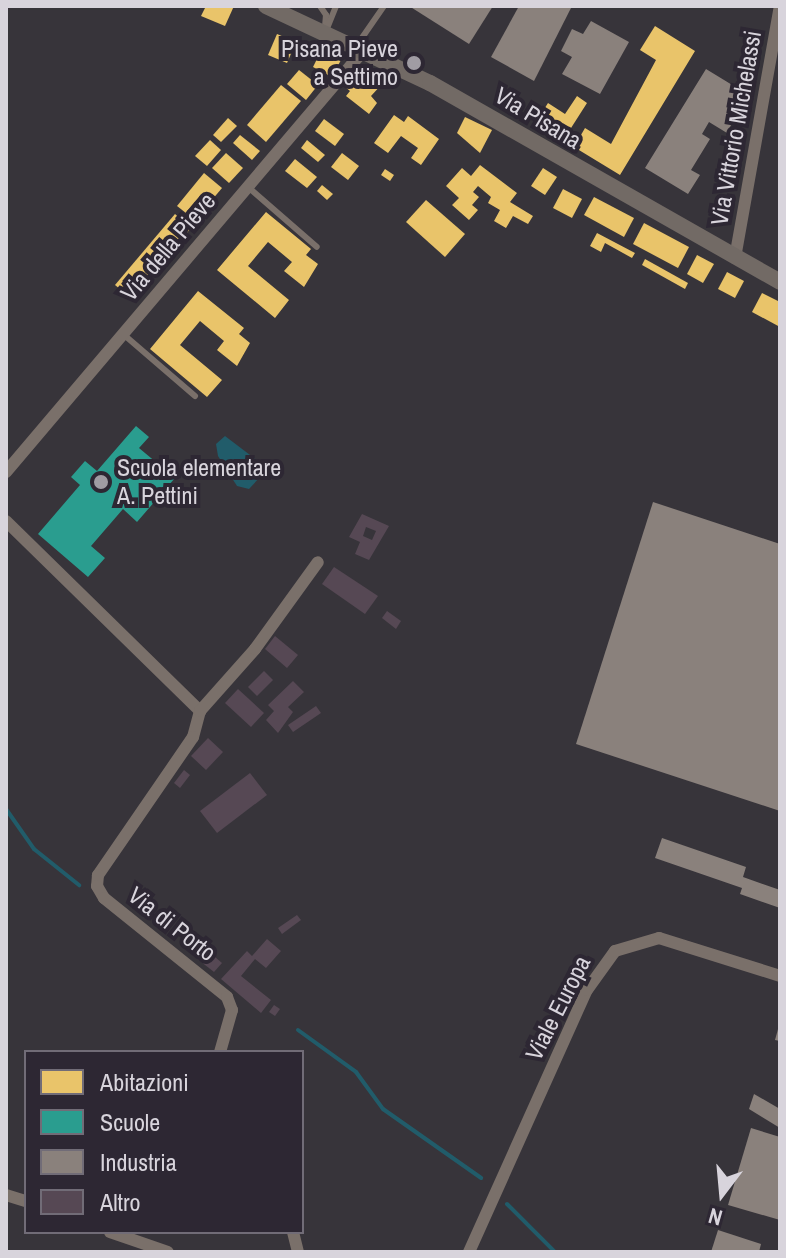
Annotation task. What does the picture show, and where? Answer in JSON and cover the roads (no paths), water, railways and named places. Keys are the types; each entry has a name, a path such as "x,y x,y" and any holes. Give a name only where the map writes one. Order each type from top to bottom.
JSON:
{"main road":[{"name":"Via Pisana","path":"266,6 449,94 780,282"}],"street":[{"name":"Via Vittorio Michelassi","path":"735,258 780,6"},
{"name":"Via della Pieve","path":"6,472 248,187 359,50"},
{"path":"6,521 200,711"},
{"name":"Via di Porto","path":"221,1050 232,1010 227,997 104,898 97,886 98,875 193,737 200,711 237,671 318,562"},
{"name":"Viale Europa","path":"468,1250 587,990 615,951 659,938 780,976"},
{"path":"116,1234 168,1252"}],"lane":[{"path":"320,6 326,15 324,35"},
{"path":"324,35 336,6"},
{"path":"359,50 384,6"},
{"path":"248,187 317,247"},
{"path":"123,334 195,396"}],"water":[{"path":"225,436 262,464 261,476 249,489 237,486 218,456 216,444"}],"waterway":[{"path":"6,809 34,849 79,885"},
{"path":"298,1030 356,1072 383,1109 481,1178"},
{"path":"507,1204 555,1252"}],"place":[{"name":"Pisana Pieve a Settimo","path":"414,63"},
{"name":"Scuola elementare A. Pettini","path":"101,482"}]}
